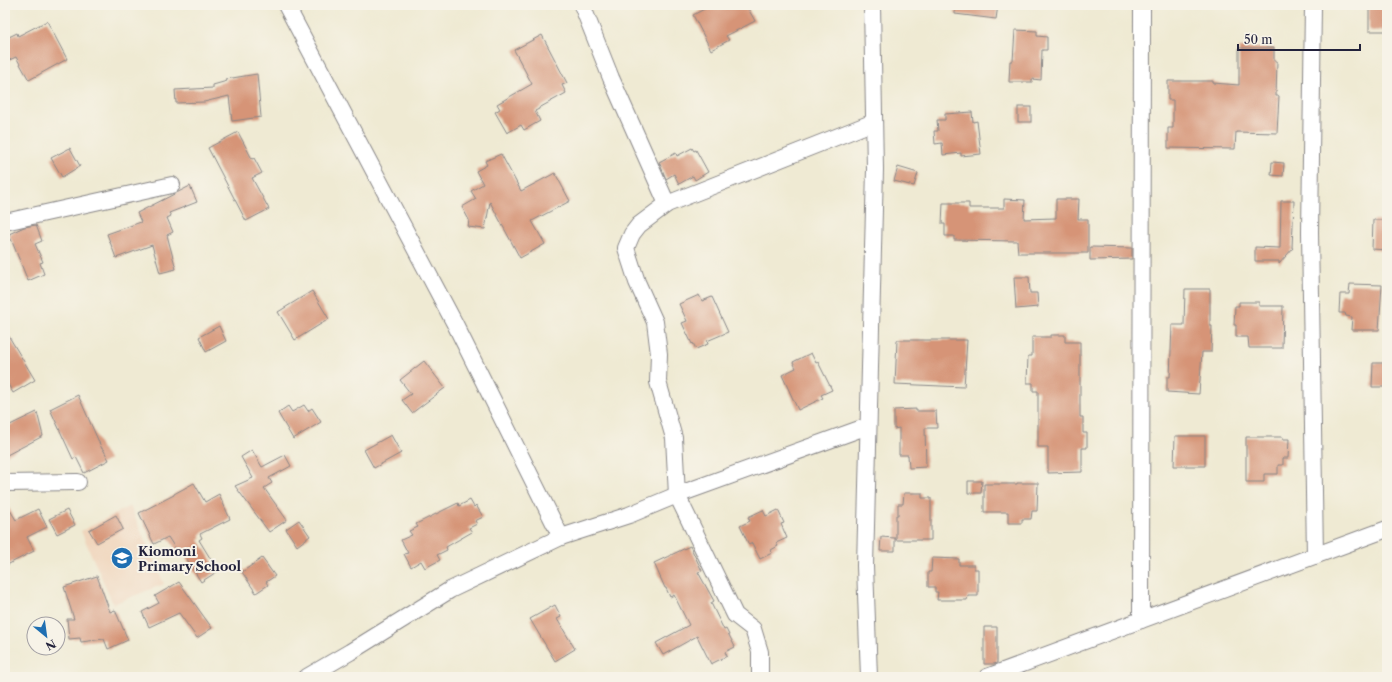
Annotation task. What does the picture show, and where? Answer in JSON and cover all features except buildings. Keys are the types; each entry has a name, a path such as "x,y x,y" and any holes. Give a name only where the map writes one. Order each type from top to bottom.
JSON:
{"street":[{"path":"286,5 455,324 561,537"},
{"path":"582,5 611,78 667,204"},
{"path":"869,677 865,566 875,169 872,5"},
{"path":"1141,620 1142,5"},
{"path":"1313,5 1310,232 1314,556"},
{"path":"760,677 760,652 753,629 735,615 677,495 674,438 658,382 659,354 655,322 636,282 626,248 632,234 639,225 667,204 874,122"},
{"path":"5,222 172,185"},
{"path":"307,677 450,590 561,537 629,515 677,495 868,426"},
{"path":"5,483 78,482"},
{"path":"987,677 1387,529"}],"shaded area":[{"name":"Kiomoni Primary School","path":"130,506 164,584 113,604 81,531"}],"place":[{"name":"Kiomoni Primary School","path":"122,558"}]}
